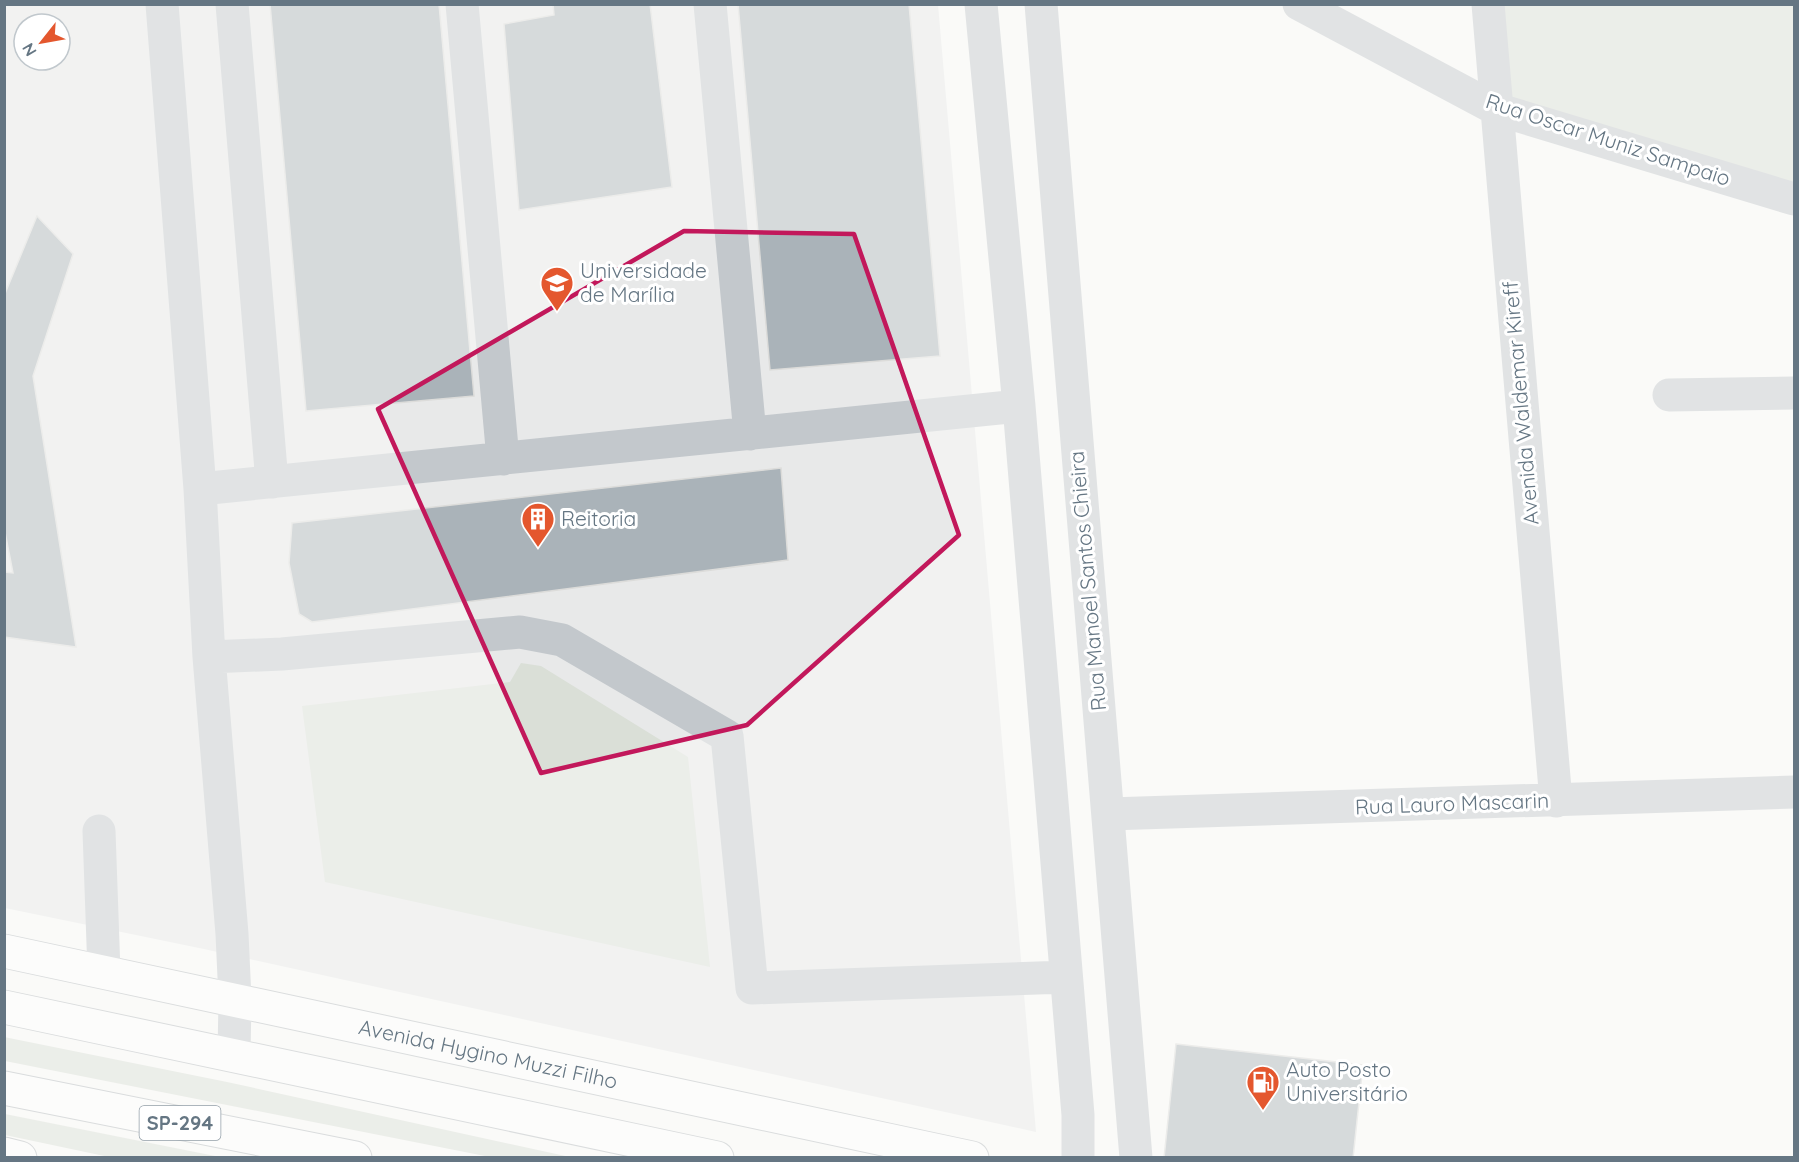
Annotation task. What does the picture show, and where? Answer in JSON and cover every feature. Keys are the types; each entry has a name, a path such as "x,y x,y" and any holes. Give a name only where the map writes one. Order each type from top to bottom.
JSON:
{"main road":[{"name":"Avenida Hygino Muzzi Filho","path":"4,951 972,1158"},
{"path":"4,1007 717,1158"},
{"name":"SP-294","path":"4,1088 355,1158"},
{"path":"4,1154 20,1158"}],"street":[{"path":"162,4 200,489 209,657 232,934 235,999 234,1055"},
{"path":"232,4 272,482"},
{"path":"462,4 503,459"},
{"path":"710,4 750,434"},
{"path":"981,4 1019,406 1077,1115 1078,1158"},
{"name":"Rua Manoel Santos Chieira","path":"1041,4 1136,1158"},
{"name":"Rua Oscar Muniz Sampaio","path":"1299,4 1496,109 1794,199"},
{"name":"Avenida Waldemar Kireff","path":"1488,4 1556,801"},
{"path":"1669,395 1794,393"},
{"path":"200,489 1019,406"},
{"path":"209,657 282,654 520,632 562,640 727,736 752,988 1066,977"},
{"name":"Rua Lauro Mascarin","path":"1109,814 1794,792"},
{"path":"99,831 104,972"}],"highlighted area":[{"path":"684,231 854,234 959,535 747,725 541,773 378,409"}],"shaded area":[{"name":"Universidade de Marília","path":"4,5 938,5 1036,1132 204,949 5,908"},
{"path":"1488,5 1794,5 1794,199 1496,109"},
{"path":"521,663 541,666 688,757 710,967 325,882 302,706 510,682"},
{"path":"4,1037 227,1082 570,1157 490,1157 5,1061"},
{"path":"5,1114 220,1157 109,1157 5,1135"}],"building":[{"path":"270,4 439,4 474,396 306,411"},
{"path":"553,4 650,4 672,187 519,210 504,24 554,15"},
{"path":"738,4 909,4 940,356 770,370"},
{"path":"37,216 73,254 33,376 76,647 4,637 4,572 13,573 4,527 4,296"},
{"name":"Reitoria","path":"781,468 788,560 312,622 299,614 289,563 292,523"},
{"name":"Auto Posto Universitário","path":"1176,1044 1363,1065 1353,1158 1164,1158"}],"place":[{"name":"Universidade de Marília","path":"557,312"},
{"name":"Reitoria","path":"538,548"},
{"name":"Auto Posto Universitário","path":"1263,1111"}]}
